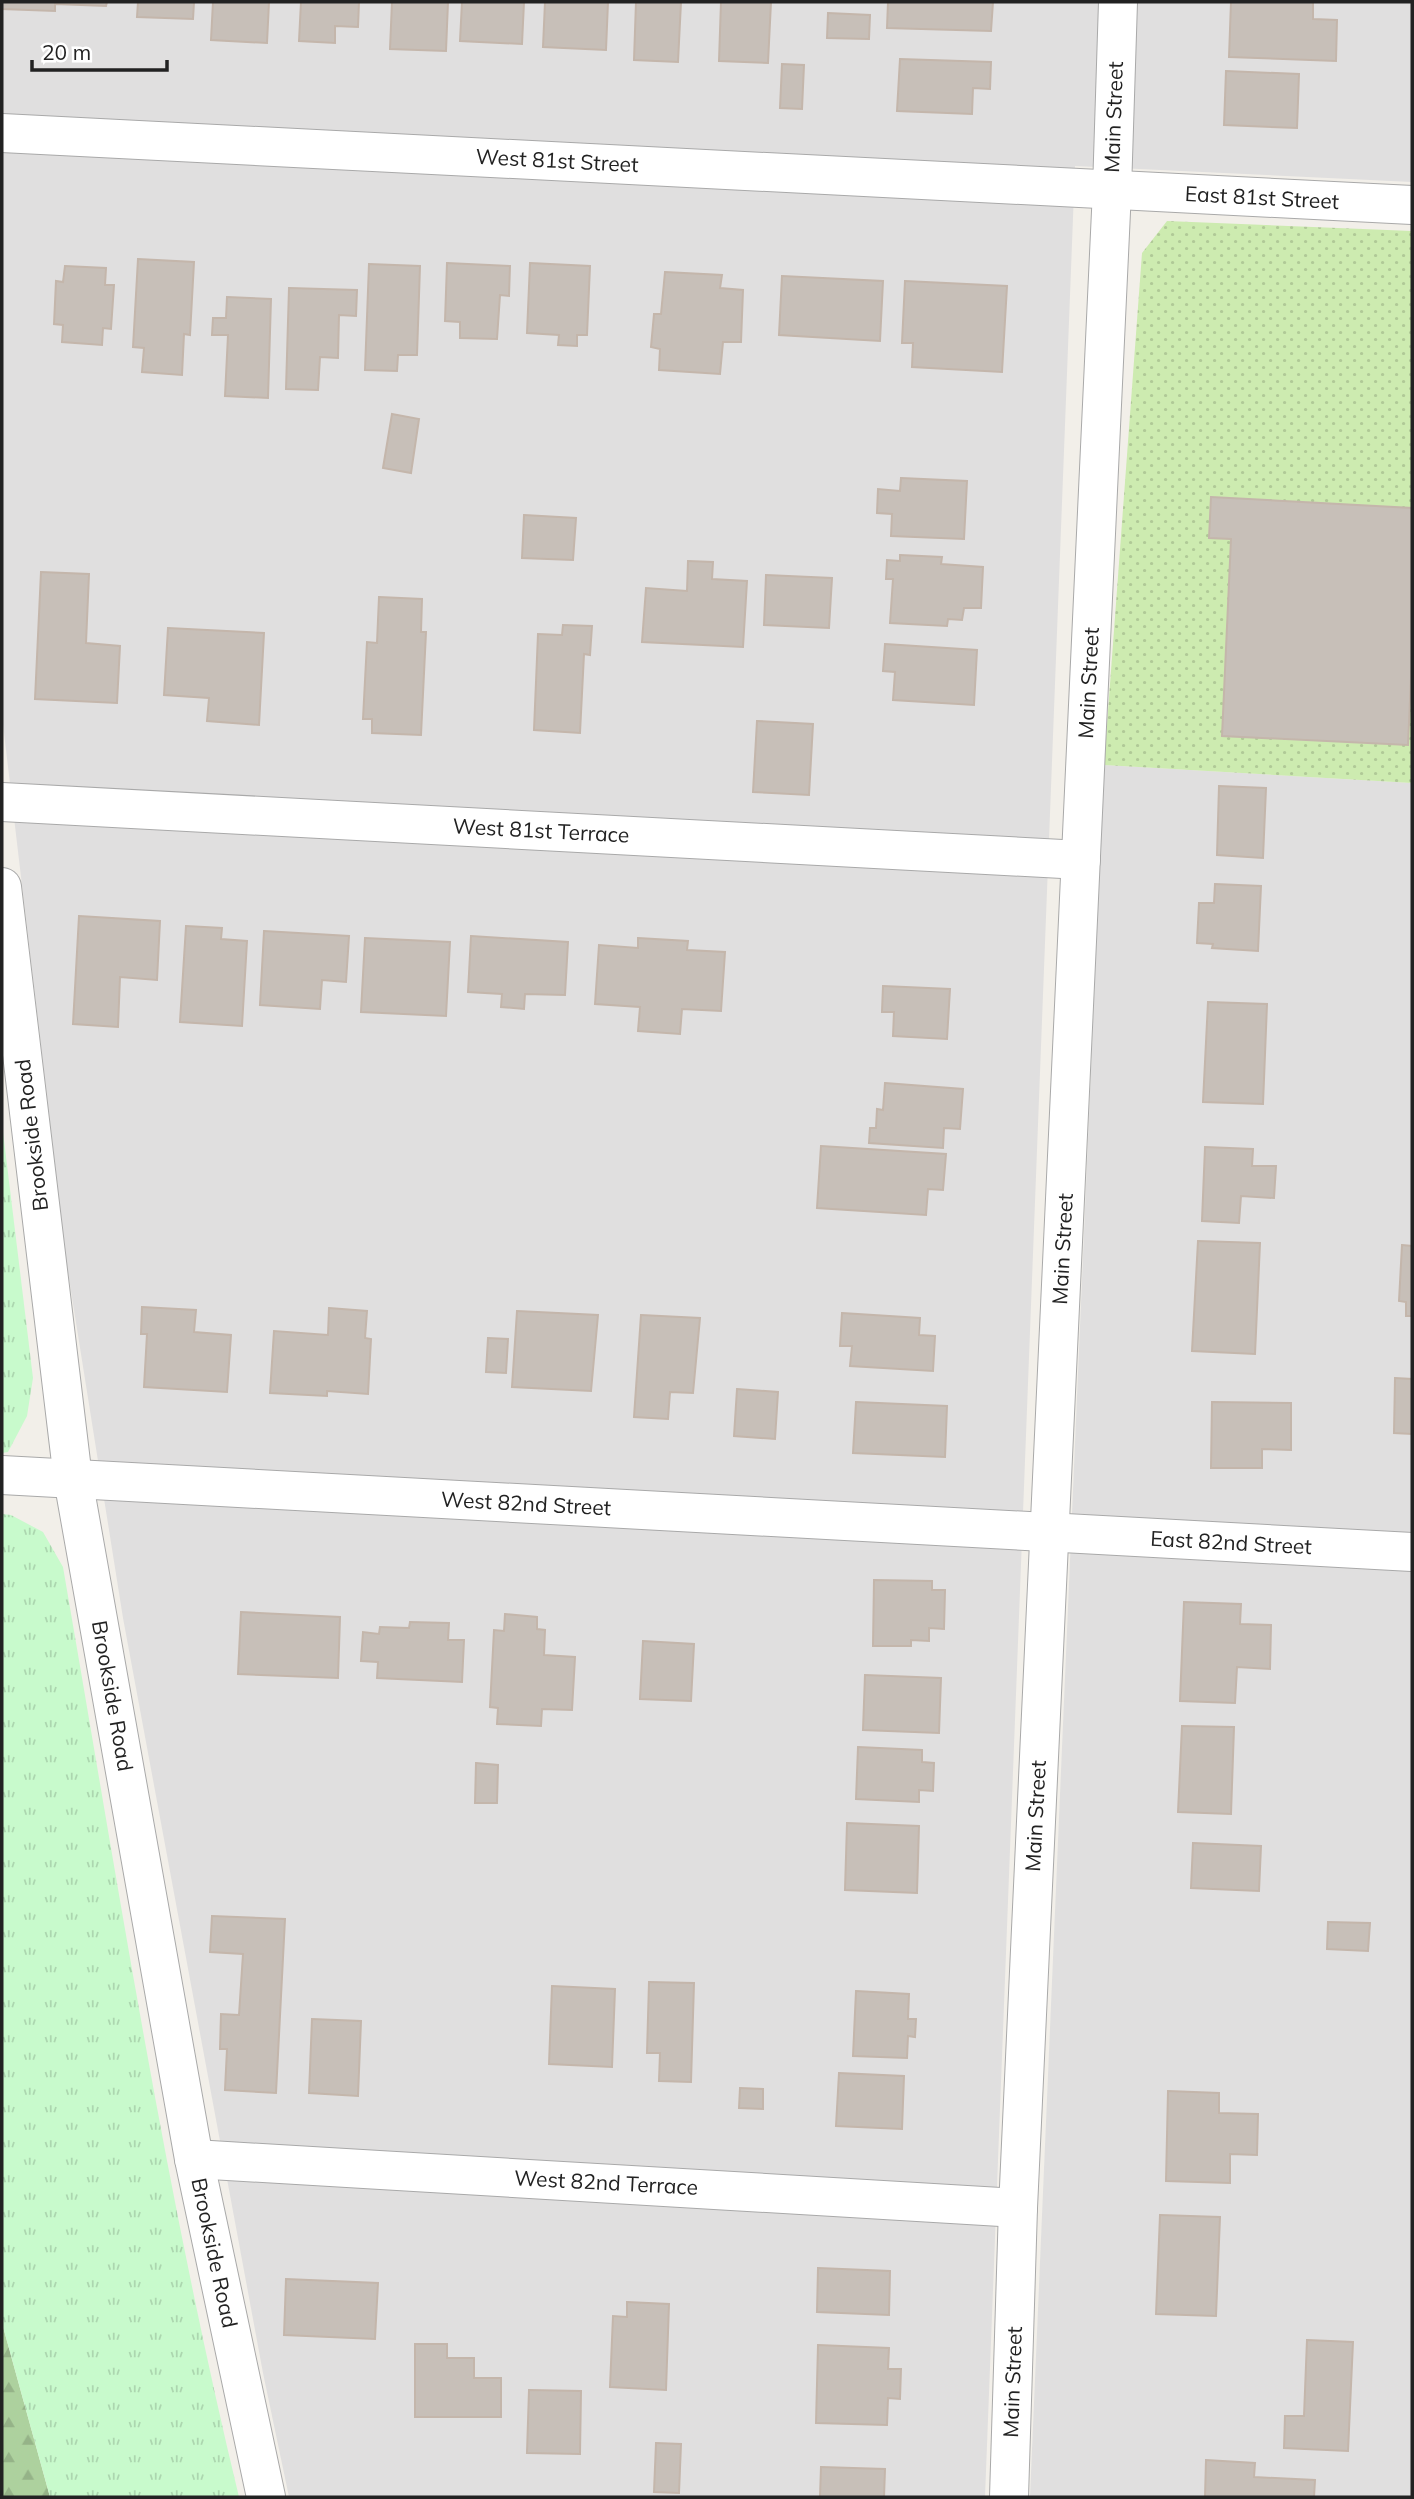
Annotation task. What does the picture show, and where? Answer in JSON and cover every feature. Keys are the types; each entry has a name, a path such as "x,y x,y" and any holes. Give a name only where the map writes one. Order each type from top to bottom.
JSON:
{"street":[{"name":"Main Street","path":"1009,2497 1018,2208 1112,190 1118,2"},
{"name":"West 81st Street","path":"2,133 1112,190"},
{"name":"East 81st Street","path":"1112,190 1412,205"},
{"name":"West 81st Terrace","path":"2,802 1081,860"},
{"name":"Brookside Road","path":"2,887 73,1479 194,2159 266,2497"},
{"name":"West 82nd Street","path":"2,1475 1049,1534"},
{"name":"East 82nd Street","path":"1049,1534 1412,1552"},
{"name":"West 82nd Terrace","path":"194,2159 1018,2208"}],"shaded area":[{"path":"2,2 1412,2 1412,182 1075,166 985,2497 289,2497 263,2373 123,1618 67,1266 2,716"},
{"path":"1104,765 1412,783 1412,2497 1030,2497"}],"green space":[{"path":"1167,221 1412,231 1412,783 1104,765 1142,253"},
{"path":"2,1124 33,1378 27,1416 8,1452 2,1453"},
{"path":"2,1514 11,1515 43,1532 63,1567 165,2150 212,2382 239,2497 50,2497 2,2323"},
{"path":"2,2323 50,2497 2,2497"}],"building":[{"path":"2,2 107,2 106,6 55,4 55,11 2,9"},
{"path":"138,2 194,2 193,19 137,17"},
{"path":"213,2 269,2 267,43 211,40"},
{"path":"301,2 359,2 358,27 335,26 335,43 299,41"},
{"path":"392,2 448,2 446,51 390,49"},
{"path":"462,2 524,2 522,44 460,41"},
{"path":"545,2 608,2 606,50 543,47"},
{"path":"636,2 681,2 678,62 634,60"},
{"path":"721,2 771,2 768,63 719,61"},
{"path":"888,2 993,2 991,31 887,28"},
{"path":"1231,2 1313,2 1313,19 1337,20 1336,61 1229,57"},
{"path":"828,13 870,15 869,39 827,38"},
{"path":"900,59 991,62 990,89 973,88 972,114 897,111"},
{"path":"782,64 804,65 802,109 780,108"},
{"path":"1226,71 1299,74 1297,128 1224,125"},
{"path":"138,259 194,262 190,335 184,334 182,375 142,372 144,348 133,347"},
{"path":"447,263 510,266 509,296 500,295 497,339 460,338 460,322 445,321"},
{"path":"530,263 590,266 587,335 577,335 577,346 558,345 559,335 527,333"},
{"path":"369,264 420,266 417,355 398,355 397,371 365,370"},
{"path":"65,266 106,268 105,285 114,285 111,329 103,328 102,345 62,342 63,325 54,324 56,281 63,282"},
{"path":"665,272 722,275 720,288 743,290 741,342 723,342 720,374 659,370 660,349 651,347 654,314 661,314"},
{"path":"782,276 883,281 880,341 779,335"},
{"path":"905,281 1007,286 1002,372 912,367 913,343 902,343"},
{"path":"289,288 357,290 356,316 339,315 338,358 320,357 318,390 286,389"},
{"path":"227,297 271,299 268,398 225,396 228,335 212,335 213,318 226,318"},
{"path":"392,414 419,419 411,473 383,468"},
{"path":"901,478 967,481 964,539 891,536 892,514 877,513 878,489 900,491"},
{"path":"1211,497 1412,508 1412,655 1408,745 1222,736 1231,539 1209,538"},
{"path":"524,515 576,518 573,560 522,558"},
{"path":"900,555 942,557 941,564 983,567 981,608 964,608 962,620 948,619 947,626 890,623 893,579 886,579 887,560 900,561"},
{"path":"688,561 713,562 712,579 747,581 743,647 642,642 646,588 687,591"},
{"path":"41,572 89,574 86,643 120,646 117,703 35,699"},
{"path":"766,575 832,578 829,628 764,625"},
{"path":"379,597 422,599 421,632 426,632 421,735 372,733 372,719 363,719 367,642 377,643"},
{"path":"563,625 592,626 590,655 584,654 580,733 534,730 538,634 562,635"},
{"path":"168,628 264,633 259,725 207,721 209,698 164,695"},
{"path":"885,644 977,650 974,705 893,700 895,672 883,671"},
{"path":"757,721 813,724 809,795 753,792"},
{"path":"1219,786 1266,788 1263,858 1217,855"},
{"path":"1215,884 1261,886 1258,951 1212,948 1213,944 1197,943 1199,903 1214,903"},
{"path":"79,916 160,921 157,980 120,977 118,1027 73,1024"},
{"path":"186,926 222,928 221,939 247,941 242,1026 180,1022"},
{"path":"264,931 349,936 346,982 322,980 320,1009 260,1005"},
{"path":"471,936 568,942 565,995 525,994 524,1009 501,1007 502,994 468,992"},
{"path":"365,938 450,942 446,1016 361,1012"},
{"path":"638,938 688,941 687,950 725,952 721,1011 682,1009 680,1034 638,1031 640,1007 595,1004 599,945 638,948"},
{"path":"883,986 950,989 947,1039 893,1036 894,1012 882,1012"},
{"path":"1208,1002 1267,1004 1263,1104 1203,1102"},
{"path":"885,1083 963,1089 960,1129 944,1128 943,1148 869,1143 870,1128 876,1128 877,1109 883,1110"},
{"path":"821,1146 946,1154 943,1190 928,1189 926,1215 817,1208"},
{"path":"1205,1147 1253,1149 1252,1166 1276,1166 1274,1198 1241,1196 1239,1223 1202,1221"},
{"path":"1198,1241 1260,1243 1255,1354 1192,1351"},
{"path":"1402,1245 1412,1246 1412,1316 1406,1316 1406,1302 1399,1301"},
{"path":"142,1307 196,1310 194,1332 231,1335 227,1392 144,1387 147,1334 141,1334"},
{"path":"329,1308 367,1311 365,1338 371,1339 368,1394 327,1391 327,1396 270,1393 274,1331 328,1335"},
{"path":"517,1311 598,1315 591,1391 512,1387"},
{"path":"842,1313 920,1318 919,1335 935,1336 933,1371 850,1366 852,1346 840,1346"},
{"path":"641,1315 700,1318 693,1393 670,1392 668,1419 634,1417"},
{"path":"488,1338 508,1339 506,1373 486,1372"},
{"path":"1395,1378 1412,1379 1412,1434 1394,1433"},
{"path":"737,1389 778,1392 775,1439 734,1436"},
{"path":"856,1402 947,1406 945,1457 853,1453"},
{"path":"1212,1402 1291,1403 1291,1450 1262,1449 1262,1468 1211,1468"},
{"path":"874,1580 932,1581 932,1590 945,1590 944,1629 929,1628 929,1641 911,1640 911,1646 873,1646"},
{"path":"1184,1602 1241,1604 1240,1624 1271,1625 1270,1669 1237,1667 1235,1703 1180,1701"},
{"path":"241,1612 340,1617 338,1678 238,1674"},
{"path":"505,1614 537,1617 537,1629 545,1630 544,1655 575,1657 572,1710 542,1709 541,1726 497,1724 498,1708 490,1707 494,1630 504,1631"},
{"path":"410,1622 449,1623 448,1640 464,1640 462,1682 377,1678 378,1662 361,1661 363,1632 379,1634 380,1627 409,1628"},
{"path":"643,1641 694,1644 691,1701 640,1699"},
{"path":"865,1675 941,1678 939,1733 863,1730"},
{"path":"1182,1726 1234,1727 1231,1814 1178,1812"},
{"path":"858,1747 922,1750 922,1762 934,1763 933,1791 919,1790 919,1802 856,1799"},
{"path":"476,1763 498,1765 497,1803 475,1803"},
{"path":"847,1823 919,1826 917,1893 845,1890"},
{"path":"1193,1843 1261,1846 1259,1891 1191,1888"},
{"path":"212,1916 285,1919 276,2093 225,2090 227,2049 220,2049 221,2014 239,2015 243,1954 210,1952"},
{"path":"1328,1922 1370,1923 1368,1951 1327,1949"},
{"path":"649,1982 694,1983 691,2082 659,2081 660,2053 647,2053"},
{"path":"552,1986 615,1989 612,2067 549,2064"},
{"path":"856,1991 909,1994 908,2019 916,2019 915,2037 908,2036 907,2058 853,2056"},
{"path":"312,2019 361,2021 358,2096 309,2093"},
{"path":"839,2073 904,2076 902,2129 836,2126"},
{"path":"740,2088 763,2089 763,2109 739,2108"},
{"path":"1168,2091 1219,2093 1219,2113 1258,2114 1257,2155 1230,2154 1230,2183 1166,2181"},
{"path":"1160,2215 1220,2217 1216,2316 1156,2314"},
{"path":"818,2268 890,2271 889,2315 817,2312"},
{"path":"286,2279 378,2283 375,2339 284,2335"},
{"path":"627,2302 669,2304 666,2390 610,2387 613,2316 627,2317"},
{"path":"1307,2340 1353,2342 1348,2451 1284,2448 1285,2416 1304,2416"},
{"path":"415,2344 447,2344 447,2358 474,2358 474,2378 501,2378 501,2417 415,2417"},
{"path":"818,2345 889,2348 888,2369 901,2369 900,2399 888,2398 887,2425 816,2423"},
{"path":"529,2390 581,2391 580,2454 527,2453"},
{"path":"656,2443 681,2444 679,2493 654,2492"},
{"path":"1206,2460 1255,2463 1254,2477 1315,2480 1314,2497 1205,2497"},
{"path":"821,2467 885,2469 884,2497 820,2497"}]}
